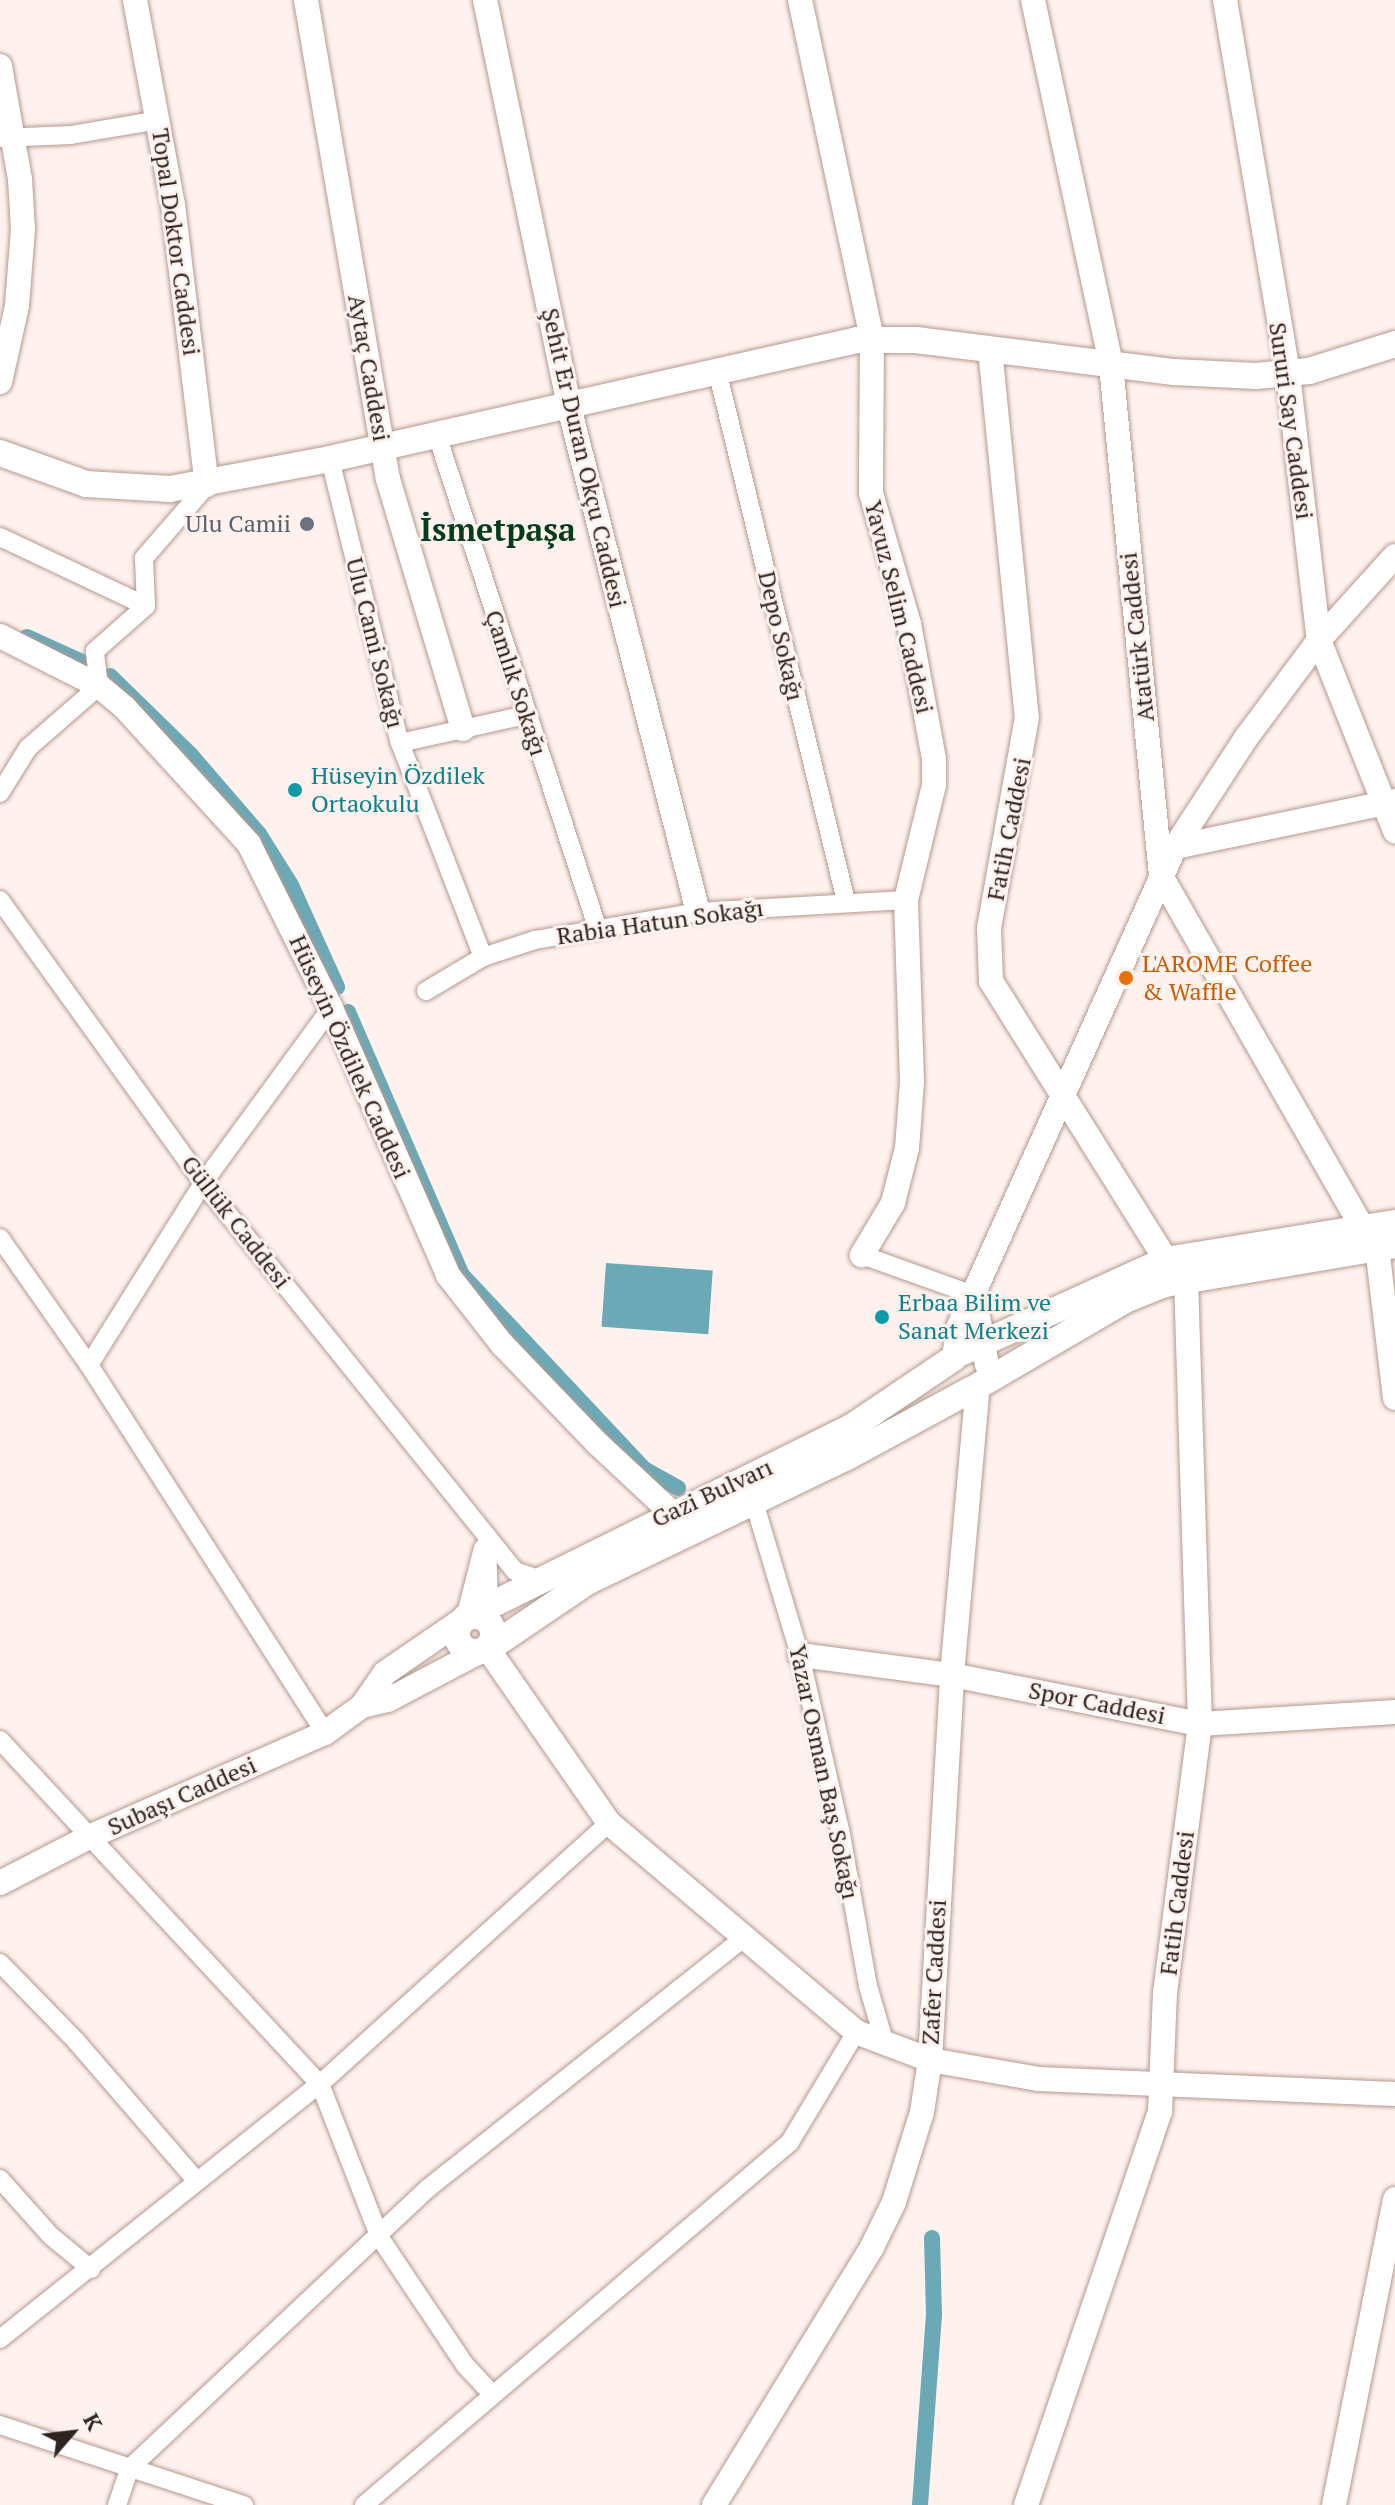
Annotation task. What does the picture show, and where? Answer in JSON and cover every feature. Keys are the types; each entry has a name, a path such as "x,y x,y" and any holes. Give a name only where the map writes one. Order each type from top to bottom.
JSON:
{"main road":[{"path":"0,453 54,475 111,489 207,485 872,338 1111,365 1288,374 1395,344"},
{"name":"Gazi Bulvarı","path":"481,1614 538,1579 671,1512 973,1366 1125,1300 1186,1279 1378,1240 1395,1223"},
{"name":"Gazi Bulvarı","path":"482,1651 587,1582 754,1502 973,1366 1019,1329 1166,1260 1378,1240"},
{"path":"481,1614 494,1638 482,1651"}],"street":[{"name":"Topal Doktor Caddesi","path":"135,0 160,120 207,485"},
{"name":"Aytaç Caddesi","path":"306,0 382,447 463,729"},
{"name":"Şehit Er Duran Okçu Caddesi","path":"485,0 569,407 698,912"},
{"name":"Yavuz Selim Caddesi","path":"800,0 872,338 871,493 909,624 934,759 934,785 906,900 911,1119 893,1203 862,1255"},
{"name":"Atatürk Caddesi","path":"1033,0 1111,365 1161,876 1378,1240 1395,1398"},
{"name":"Sururi Say Caddesi","path":"1225,0 1288,374 1319,640 1389,803 1395,831"},
{"path":"0,66 7,138 23,229 17,306 0,382"},
{"path":"7,138 160,120"},
{"name":"Fatih Caddesi","path":"990,349 1027,717 989,929 988,966 1004,1011 1063,1092 1166,1260"},
{"name":"Depo Sokağı","path":"717,370 846,901"},
{"name":"Çamlık Sokağı","path":"437,435 598,930"},
{"name":"Ulu Cami Sokağı","path":"330,459 400,743 483,957"},
{"path":"146,606 144,558 207,485"},
{"path":"0,537 146,606"},
{"name":"Zafer Caddesi","path":"714,2505 885,2224 913,2148 930,2060 973,1366 958,1328 1175,847 1238,750 1319,640 1395,556"},
{"path":"0,793 28,748 99,686 95,651 146,606"},
{"name":"Hüseyin Özdilek Caddesi","path":"0,636 99,686 196,780 249,844 331,1008 448,1275 502,1344 671,1512"},
{"path":"400,743 526,715"},
{"path":"1175,847 1389,803"},
{"name":"Güllük Caddesi","path":"0,900 203,1183 515,1571 538,1579"},
{"name":"Rabia Hatun Sokağı","path":"426,991 483,957 535,940 698,912 846,901 906,900"},
{"path":"89,1365 203,1183 331,1008"},
{"path":"0,1238 89,1365 325,1733"},
{"path":"862,1255 974,1295 999,1319 1019,1329"},
{"name":"Fatih Caddesi","path":"1026,2505 1155,2134 1162,2086 1165,1993 1200,1724 1186,1279"},
{"name":"Yazar Osman Baş Sokağı","path":"754,1502 800,1655 840,1829 868,1986 885,2044"},
{"path":"481,1614 487,1533"},
{"path":"481,1614 487,1533"},
{"name":"Subaşı Caddesi","path":"0,1883 89,1837 325,1733 362,1706 385,1673 481,1614"},
{"path":"482,1651 609,1823 742,1939 856,2032 930,2060 1039,2079 1395,2094"},
{"name":"Subaşı Caddesi","path":"362,1706 388,1700 482,1651"},
{"name":"Spor Caddesi","path":"800,1655 952,1675 1200,1724 1395,1712"},
{"path":"0,1740 320,2084 380,2238 465,2365 492,2394"},
{"path":"5,2330 91,2269 196,2180 320,2084 609,1823"},
{"path":"117,2505 130,2468 380,2238 427,2189 742,1939"},
{"path":"0,1963 76,2041 196,2180"},
{"path":"364,2505 790,2142 856,2032"},
{"path":"0,2179 51,2236 91,2269"},
{"path":"1334,2505 1395,2199"},
{"path":"0,2425 244,2505"}],"water":[{"path":"606,1263 713,1270 708,1334 602,1327"}],"waterway":[{"path":"27,637 84,663"},
{"path":"110,676 190,754 259,834 291,885 337,987"},
{"path":"348,1012 462,1275 644,1469 678,1488"},
{"path":"920,2505 934,2315 932,2238"}],"place":[{"name":"Ulu Camii","path":"307,524"},
{"name":"Hüseyin Özdilek Ortaokulu","path":"295,790"},
{"name":"L'AROME Coffee & Waffle","path":"1126,978"},
{"name":"Erbaa Bilim ve Sanat Merkezi","path":"882,1317"}],"district":[{"name":"İsmetpaşa","path":"498,529"}]}
